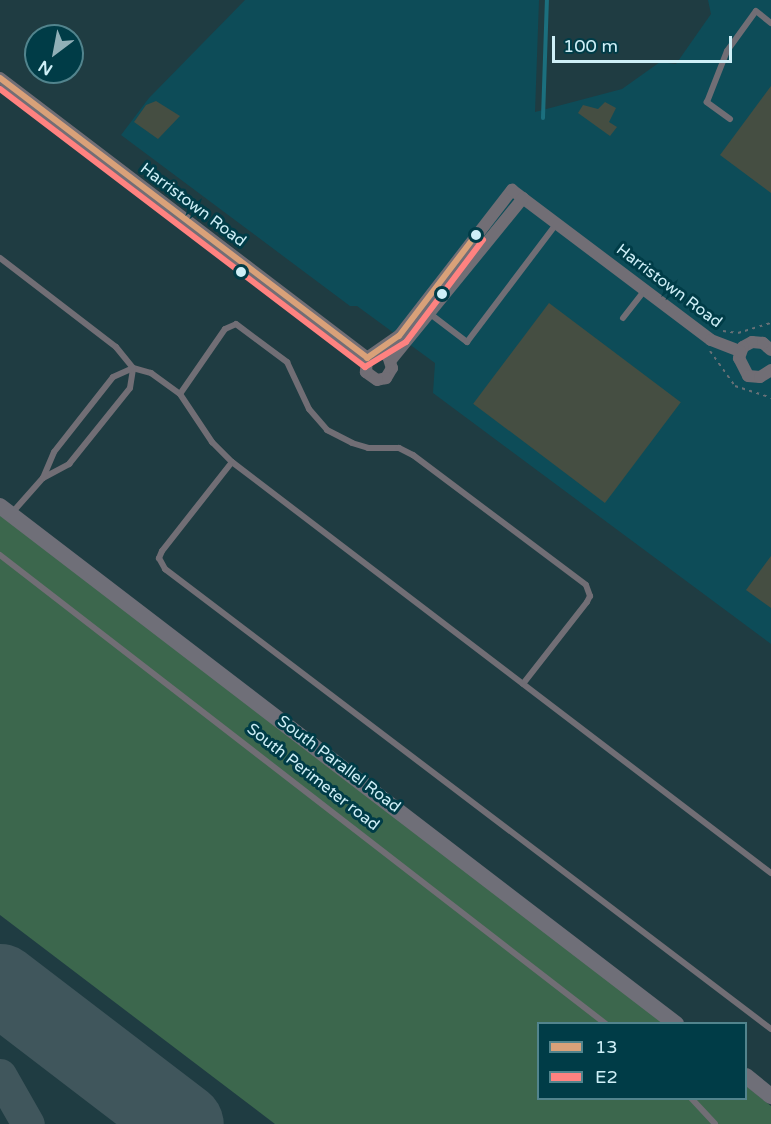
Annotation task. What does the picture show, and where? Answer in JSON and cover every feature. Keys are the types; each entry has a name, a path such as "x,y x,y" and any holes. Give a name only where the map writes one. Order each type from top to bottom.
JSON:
{"main road":[{"name":"South Parallel Road","path":"6,510 675,1022"},
{"path":"747,1078 771,1096"}],"street":[{"name":"Harristown Road","path":"0,78 367,358"},
{"name":"Harristown Road","path":"367,358 380,352 399,336 512,190 711,340 740,351"},
{"name":"Harristown Road","path":"367,358 366,372 377,380 389,375 391,360 523,198"},
{"path":"770,348 752,342 740,351 739,365 748,376 760,377 771,371"},
{"path":"380,352 391,360"}],"lane":[{"path":"730,119 708,102 727,51 756,11 771,22"},
{"path":"428,312 467,342 557,223"},
{"path":"0,258 112,343 133,368 151,374 180,394 212,442 232,462 771,873"},
{"path":"623,318 645,290"},
{"path":"180,394 225,329 236,324 287,362 309,409 327,430 360,446 399,448 412,455 586,585 590,596 587,602 523,684"},
{"path":"6,510 43,478 69,464 130,388 133,368"},
{"path":"43,478 54,452 112,377 133,368"},
{"path":"232,462 162,551 159,558 165,569 771,1029"},
{"name":"South Perimeter road","path":"0,555 605,1022"},
{"path":"693,1100 715,1124"}],"path":[{"path":"721,334 725,330 738,333 771,323"}],"shaded area":[{"path":"245,0 539,0 535,112 622,89 660,62 676,64 711,14 708,0 771,0 771,644 433,393 435,363 357,306 350,306 121,135 149,98"}],"green space":[{"path":"0,512 663,1022 537,1022 537,1100 747,1100 747,1087 771,1106 771,1124 275,1124 0,915"}],"building":[{"path":"771,86 771,193 720,155"},
{"path":"156,101 180,116 158,139 134,122 146,105"},
{"path":"605,102 616,108 609,122 617,127 610,136 578,113 583,105 598,109"},
{"path":"549,303 681,402 605,503 473,404"},
{"path":"771,556 771,608 746,590"}],"waterway":[{"path":"543,118 547,0"}],"taxiway":[{"path":"0,1075 28,1124"},
{"path":"160,1106 178,1124"}],"runway":[{"path":"0,984 183,1124"}],"transit line":[{"name":"13","path":"0,78 367,358"},
{"name":"E2","path":"0,89 365,367 406,342 483,240"},
{"name":"13","path":"367,358 399,336 476,235"}]}
